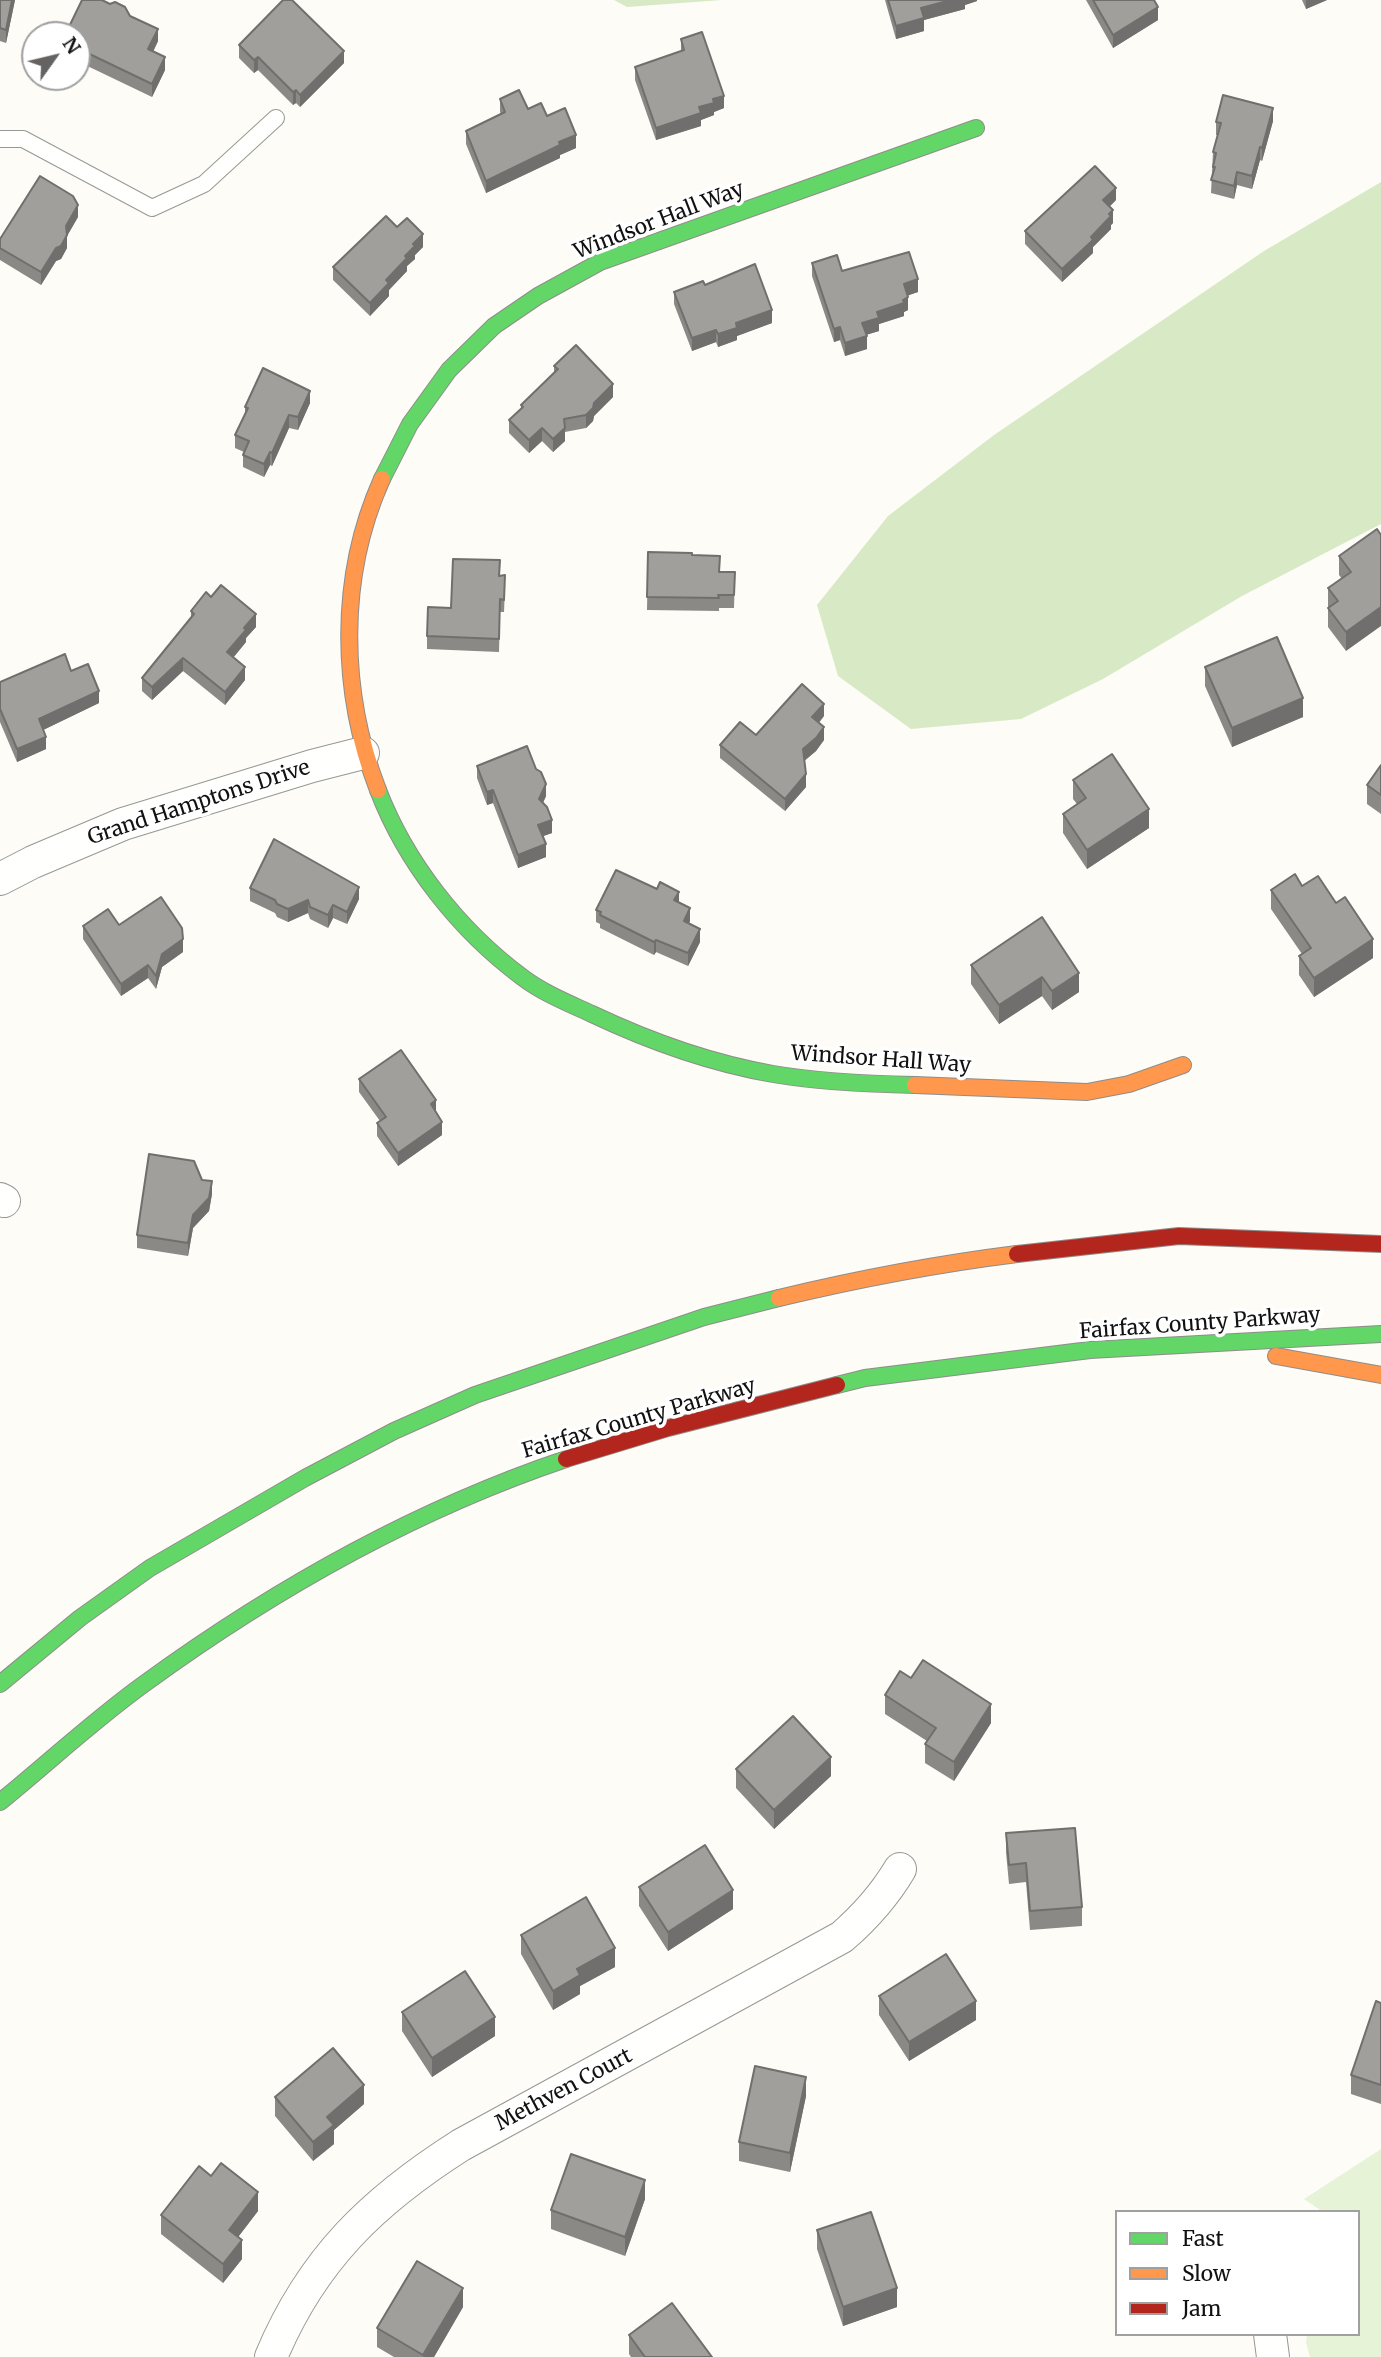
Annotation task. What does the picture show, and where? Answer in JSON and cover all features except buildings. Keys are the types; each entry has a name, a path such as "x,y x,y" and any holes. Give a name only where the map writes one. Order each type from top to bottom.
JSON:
{"main road":[{"name":"Windsor Hall Way","path":"976,128 600,262 550,288 502,320 479,340 445,375 413,418 389,462 370,509 356,557 349,608 347,659 352,706 363,753 384,808 411,858 443,902 481,943 522,977 577,1008 641,1036 708,1059 771,1074 852,1083 1089,1092 1140,1082 1184,1065"},
{"path":"0,1685 80,1618 150,1568 305,1478 394,1431 475,1395 704,1317 832,1285 951,1262 1179,1236 1357,1226"},
{"path":"1179,1236 1381,1244"},
{"name":"Fairfax County Parkway","path":"0,1802 142,1685 215,1634 369,1544 519,1475 668,1428 865,1378 1090,1350 1381,1334"},
{"path":"1180,1346 1298,1359 1381,1375"}],"street":[{"name":"Grand Hamptons Drive","path":"0,879 123,824 363,753"},
{"name":"Methven Court","path":"271,2357 308,2285 340,2244 375,2207 417,2173 461,2146 842,1937 868,1914 890,1887 900,1869"},
{"path":"1270,2336 1273,2357"}],"lane":[{"path":"0,139 23,139 152,208 204,184 276,118"}],"green space":[{"path":"614,0 722,0 627,7"},
{"path":"1381,182 1381,524 1242,596 1103,679 1021,719 911,729 838,676 817,605 888,516 994,435 1264,251"},
{"path":"1381,2149 1381,2357 1310,2357 1307,2336 1360,2336 1360,2210 1320,2210 1304,2199"}],"traffic: fast":[{"path":"382,479 410,424 449,370 494,326 538,296 600,262 976,128"},
{"path":"378,790 403,843 419,869 456,916 499,958 547,993 635,1033 726,1064 808,1079 915,1085"},
{"path":"0,1684 80,1618 150,1568 305,1478 394,1431 475,1395 704,1317 779,1298"},
{"path":"837,1385 865,1378 1090,1350 1381,1334"},
{"path":"0,1802 125,1698 193,1649 294,1585 347,1555 454,1502 566,1459"}],"traffic: slow":[{"path":"378,790 356,713 349,634 357,555 382,479"},
{"path":"915,1085 1087,1092 1129,1084 1183,1065"},
{"path":"779,1298 957,1262 1017,1254"},
{"path":"1276,1356 1381,1375"}],"traffic: jam":[{"path":"1017,1254 1179,1236 1381,1244"},
{"path":"566,1459 668,1428 837,1385"}]}
